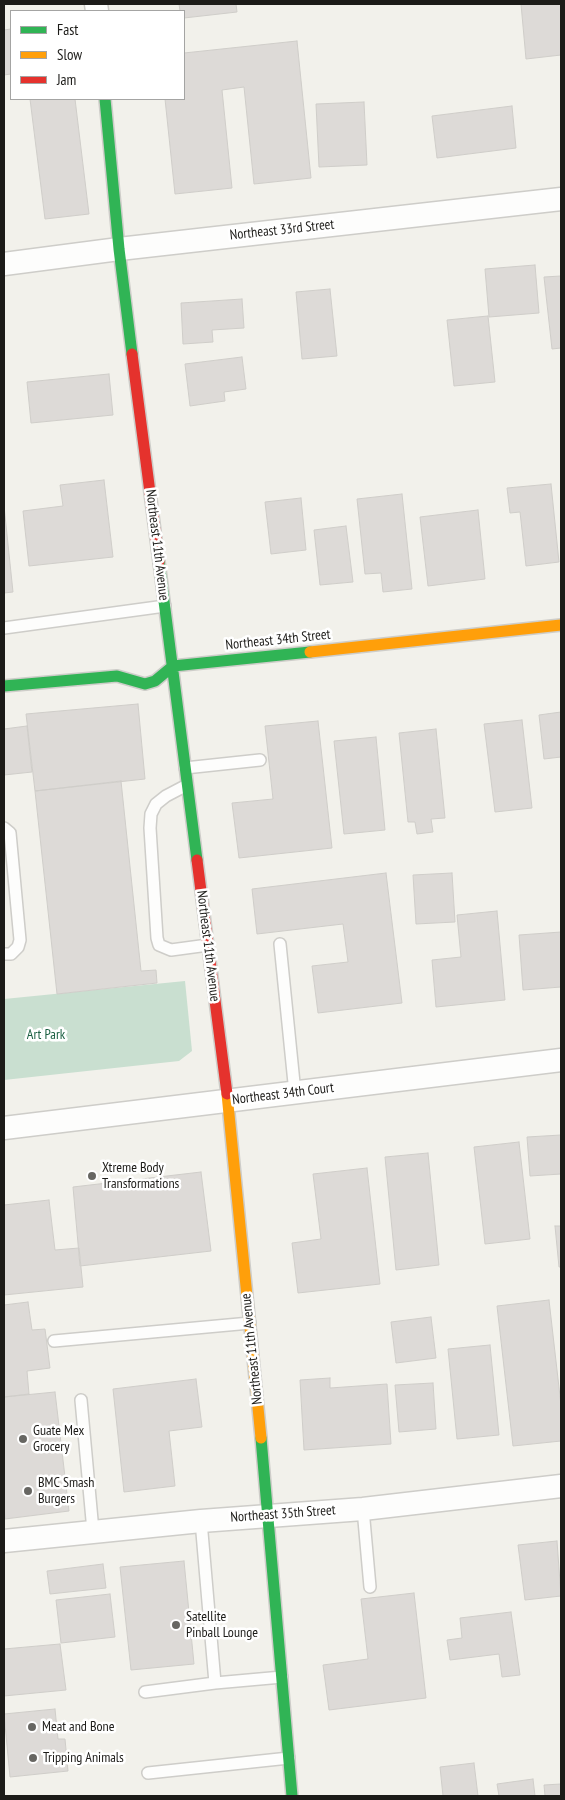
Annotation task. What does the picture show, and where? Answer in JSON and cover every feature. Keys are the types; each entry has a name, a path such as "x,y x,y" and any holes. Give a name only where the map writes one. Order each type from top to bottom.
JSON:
{"street":[{"name":"Northeast 11th Avenue","path":"105,100 119,249 228,1101 269,1515 292,1796"},
{"name":"Northeast 33rd Street","path":"4,264 119,249 561,199"},
{"name":"Northeast 34th Street","path":"173,666 561,625"},
{"path":"4,686 117,676 145,684 155,681 173,666"},
{"name":"Northeast 34th Court","path":"4,1128 561,1060"},
{"name":"Northeast 35th Street","path":"4,1541 201,1521 363,1509 561,1486"}],"lane":[{"path":"4,628 165,606"},
{"path":"185,768 260,760"},
{"path":"187,785 166,796 156,804 151,814 150,828 157,938 159,946 171,950 208,945"},
{"path":"4,828 10,833 20,940 18,948 11,954 4,954"},
{"path":"280,944 295,1093"},
{"path":"54,1341 250,1323"},
{"path":"81,1400 93,1531"},
{"path":"363,1509 370,1587"},
{"path":"201,1521 215,1683"},
{"path":"145,1692 282,1677"},
{"path":"148,1773 288,1758"}],"green space":[{"name":"Art Park","path":"185,981 192,1051 179,1061 4,1080 4,999"}],"building":[{"path":"179,4 236,4 237,12 185,18 185,10 180,10"},
{"path":"521,4 561,4 561,55 526,59"},
{"path":"10,29 10,74 4,75 4,30"},
{"path":"297,41 311,178 254,184 244,87 222,90 232,188 175,194 165,100 185,100 185,53"},
{"path":"30,100 75,100 89,214 45,219"},
{"path":"364,102 367,165 319,167 316,104"},
{"path":"512,106 516,148 437,158 432,116"},
{"path":"535,265 539,313 489,317 485,269"},
{"path":"561,276 561,348 552,349 544,277"},
{"path":"330,289 337,356 302,359 296,292"},
{"path":"242,299 244,328 212,330 213,342 183,344 181,303"},
{"path":"488,316 495,382 454,386 447,320"},
{"path":"242,357 246,389 224,392 225,401 190,406 185,364"},
{"path":"109,374 113,415 31,423 27,382"},
{"path":"104,480 113,557 29,566 23,511 63,506 60,485"},
{"path":"551,484 559,562 526,566 520,512 510,513 507,488"},
{"path":"402,494 412,589 383,592 381,573 365,574 357,499"},
{"path":"301,498 306,550 271,554 265,502"},
{"path":"4,506 13,592 4,593"},
{"path":"478,510 485,579 428,586 420,517"},
{"path":"346,526 353,582 320,585 314,530"},
{"path":"138,704 145,779 35,791 26,714"},
{"path":"561,712 561,757 544,759 539,715"},
{"path":"522,720 532,808 495,812 484,724"},
{"path":"318,721 332,848 239,858 232,803 273,799 265,726"},
{"path":"27,726 32,772 4,775 4,729"},
{"path":"436,729 445,818 431,819 433,832 417,834 415,822 408,822 399,733"},
{"path":"376,737 385,830 344,834 334,741"},
{"path":"121,781 141,971 156,970 157,983 57,994 35,791"},
{"path":"386,873 402,1003 318,1013 312,966 348,962 343,924 257,934 252,889"},
{"path":"452,873 455,922 416,924 413,875"},
{"path":"497,911 505,1000 436,1007 432,960 461,957 457,915"},
{"path":"561,932 561,987 523,990 519,935"},
{"path":"561,1135 561,1174 530,1176 527,1137"},
{"path":"519,1142 530,1239 485,1244 474,1147"},
{"path":"428,1153 439,1265 396,1270 385,1157"},
{"path":"367,1168 380,1284 298,1293 292,1243 321,1239 313,1174"},
{"path":"201,1172 211,1251 80,1266 73,1187"},
{"path":"49,1200 55,1250 79,1248 83,1287 4,1295 4,1205"},
{"path":"555,1226 561,1226 561,1267 559,1267"},
{"path":"549,1300 561,1405 561,1441 513,1446 497,1306"},
{"path":"28,1302 32,1330 45,1329 50,1368 27,1371 29,1394 4,1397 4,1305"},
{"path":"431,1317 436,1358 396,1363 391,1322"},
{"path":"490,1345 499,1435 457,1439 448,1349"},
{"path":"330,1378 330,1388 387,1384 391,1444 304,1450 300,1380"},
{"path":"196,1379 202,1427 169,1431 175,1486 124,1492 113,1389"},
{"path":"433,1383 436,1429 399,1432 395,1385"},
{"path":"55,1392 69,1511 5,1519 4,1397"},
{"path":"557,1541 561,1596 525,1600 518,1545"},
{"path":"184,1561 194,1664 131,1670 120,1567"},
{"path":"103,1564 106,1588 50,1594 47,1571"},
{"path":"414,1593 426,1698 329,1710 323,1665 368,1659 361,1599"},
{"path":"110,1594 115,1637 61,1643 56,1600"},
{"path":"511,1612 520,1675 502,1677 499,1654 450,1660 447,1640 462,1638 460,1618"},
{"path":"60,1644 66,1690 4,1696 4,1649"},
{"path":"55,1709 58,1739 65,1739 68,1771 10,1777 4,1714"},
{"path":"474,1763 478,1796 443,1796 440,1767"},
{"path":"533,1779 535,1796 499,1796 497,1784"},
{"path":"561,1784 561,1796 545,1796 544,1785"}],"traffic: fast":[{"path":"105,100 119,249 132,354"},
{"path":"159,562 197,860"},
{"path":"4,686 117,676 145,684 155,681 173,666 310,652"},
{"path":"261,1438 292,1796"}],"traffic: slow":[{"path":"310,652 561,625"},
{"path":"227,1094 261,1438"}],"traffic: jam":[{"path":"132,354 159,562"},
{"path":"197,860 227,1094"}],"place":[{"name":"Xtreme Body Transformations","path":"92,1176"},
{"name":"Guate Mex Grocery","path":"23,1439"},
{"name":"BMC Smash Burgers","path":"28,1491"},
{"name":"Satellite Pinball Lounge","path":"176,1625"},
{"name":"Meat and Bone","path":"32,1727"},
{"name":"Tripping Animals","path":"33,1758"}]}
